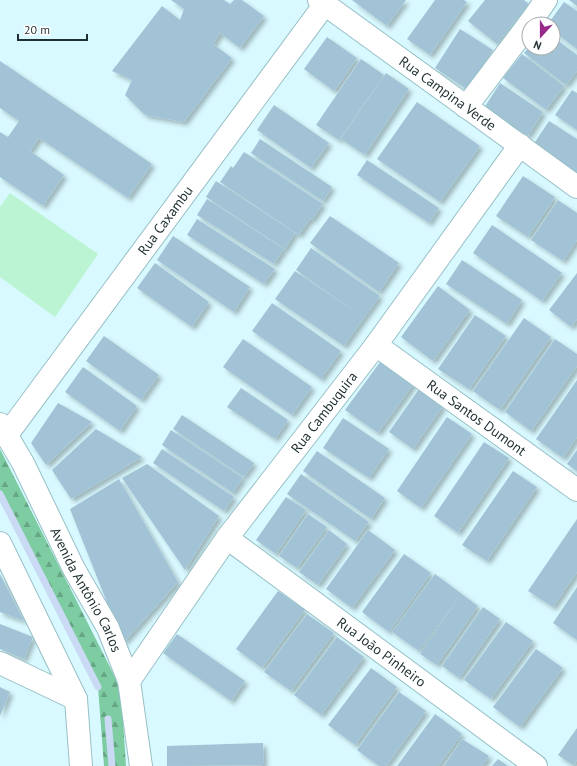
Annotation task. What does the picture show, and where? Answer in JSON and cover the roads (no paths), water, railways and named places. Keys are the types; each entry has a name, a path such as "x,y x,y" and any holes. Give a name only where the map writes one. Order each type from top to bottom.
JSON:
{"street":[{"path":"535,16 546,0"},
{"name":"Rua Campina Verde","path":"322,2 577,186"},
{"name":"Rua Caxambu","path":"3,430 322,2"},
{"path":"466,106 521,34"},
{"name":"Rua Cambuquira","path":"129,681 227,538 376,345 520,145"},
{"name":"Rua Santos Dumont","path":"376,345 577,490"},
{"name":"Avenida Antônio Carlos","path":"3,430 23,463 74,569 108,628 129,681 141,766"},
{"name":"Rua João Pinheiro","path":"227,538 536,766"},
{"path":"0,543 76,699 82,766"},
{"path":"0,663 76,699"}],"waterway":[{"path":"0,494 98,687"},
{"path":"108,719 112,766"}]}
